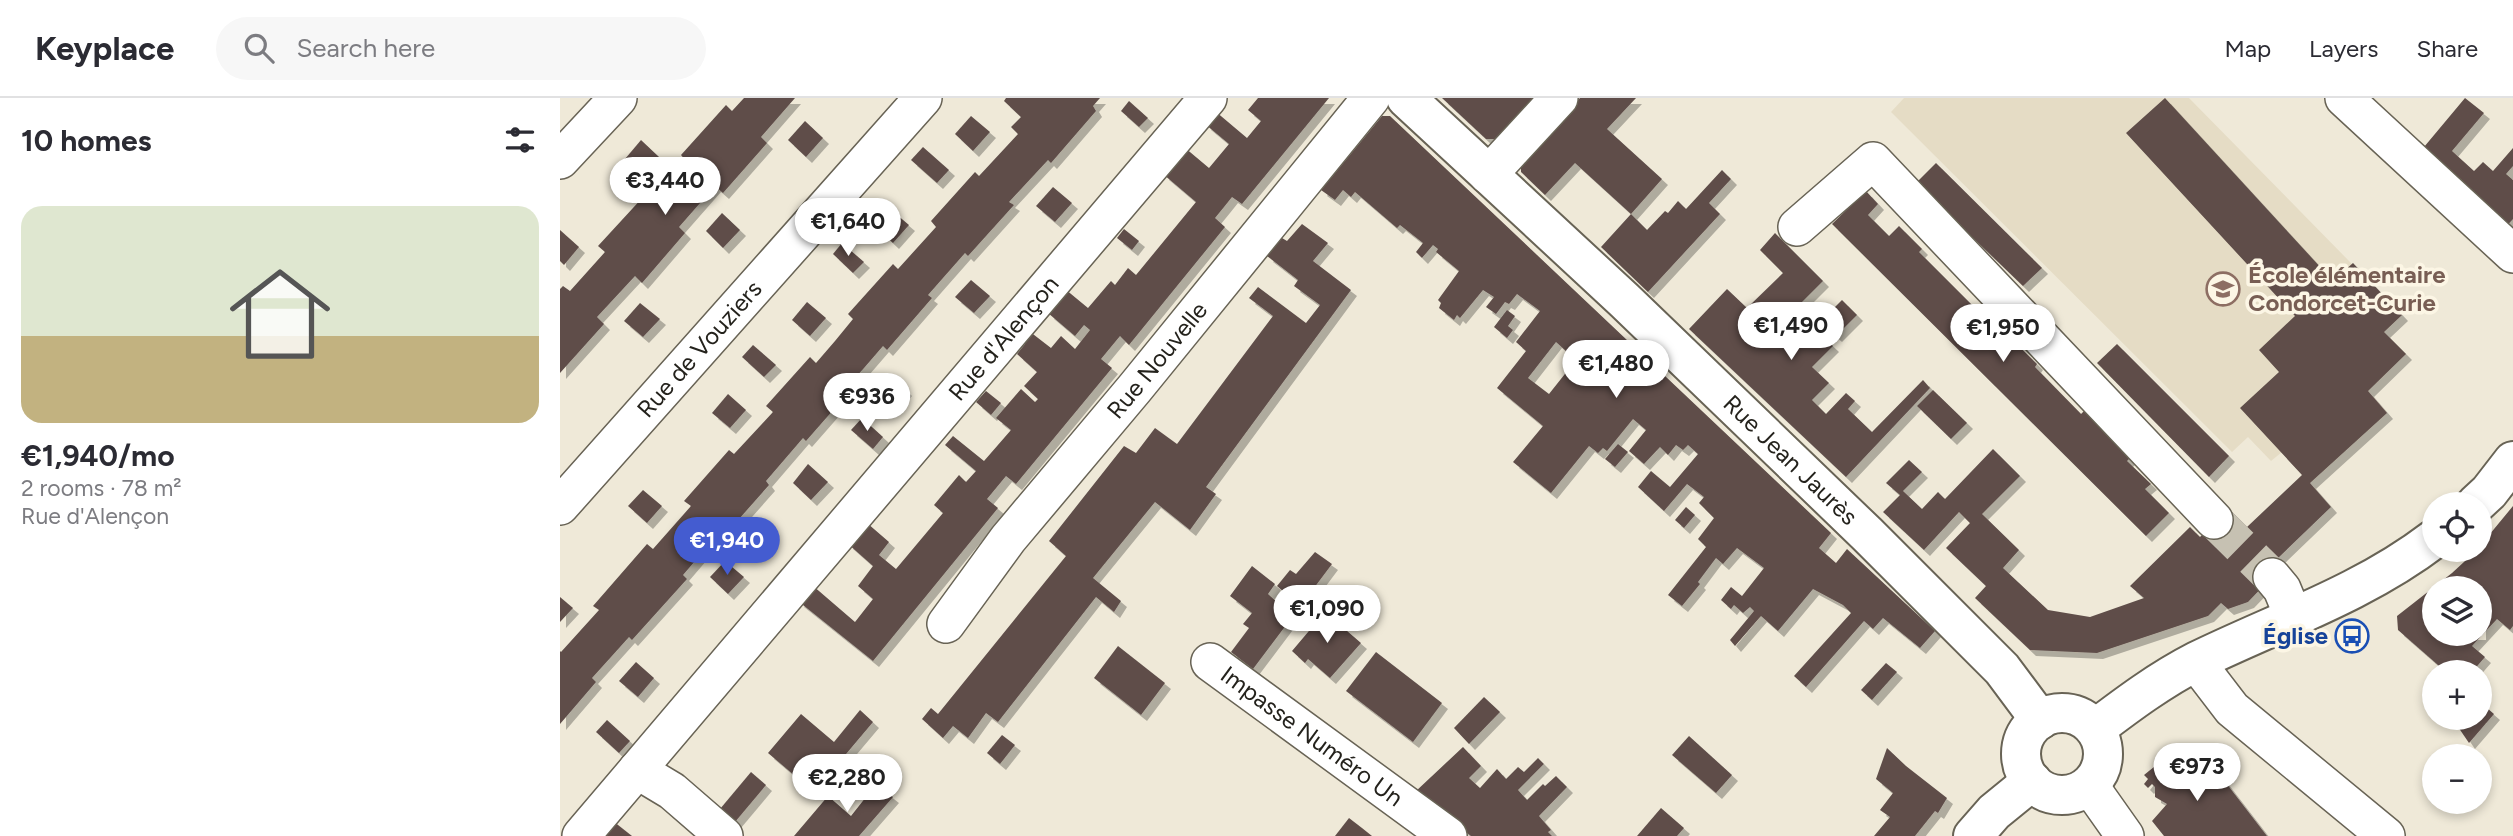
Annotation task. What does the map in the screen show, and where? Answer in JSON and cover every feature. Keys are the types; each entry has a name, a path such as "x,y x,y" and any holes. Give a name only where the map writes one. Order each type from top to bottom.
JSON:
{"street":[{"path":"560,160 618,98"},
{"name":"Rue de Vouziers","path":"560,506 923,98"},
{"name":"Rue d'Alençon","path":"581,836 1208,98"},
{"name":"Rue Nouvelle","path":"946,624 1008,539 1371,98"},
{"name":"Rue Jean Jaurès","path":"1406,98 1624,300 1867,534 2002,669 2040,720"},
{"path":"1488,175 1559,98"},
{"path":"2344,98 2513,254"},
{"path":"1797,228 1873,161 2214,520"},
{"path":"2489,492 2513,461"},
{"path":"2095,729 2148,689 2196,662 2322,606 2374,579 2422,548"},
{"path":"2272,577 2282,589 2294,618"},
{"name":"Impasse Numéro Un","path":"1210,662 1448,836"},
{"path":"2196,662 2232,709 2386,836"},
{"path":"2063,713 2076,715 2095,729 2103,752 2097,776 2088,785 2080,791 2059,795 2049,793 2032,781 2023,762 2023,742 2030,729 2040,720 2063,713"},
{"path":"637,770 672,791 724,836"},
{"path":"1973,836 1994,812 2032,781"},
{"path":"2088,785 2125,836"}],"shaded area":[{"name":"École élémentaire Condorcet-Curie","path":"1904,98 2189,98 2402,315 2384,332 2406,354 2368,391 2387,413 2310,483 2282,452 2271,461 2248,437 2232,452 1891,112"}],"building":[{"path":"744,98 795,98 761,137 767,143 723,193 715,186 679,227 685,233 642,283 635,276 597,317 604,324 560,373 560,289 563,286 570,291 605,252 598,246 644,196 649,201 667,182 686,161 681,155 726,105 732,111"},
{"path":"1006,98 1100,98 1093,106 1096,111 1051,163 1048,160 1009,202 1014,205 968,256 965,253 928,295 932,298 887,350 883,346 846,388 849,392 806,441 803,438 766,481 769,485 724,536 719,533 683,575 687,579 632,640 629,637 592,678 596,682 560,724 560,651 599,610 593,606 647,544 653,549 691,506 684,501 729,450 734,454 773,412 766,406 810,357 816,363 853,319 848,314 893,264 898,269 936,227 931,221 975,172 979,176 1018,134 1011,127 1021,117 1004,101"},
{"path":"1258,98 1329,98 1242,204 1232,197 1215,218 1225,227 1129,345 1120,336 1101,359 1112,368 1016,484 1006,476 987,499 998,508 873,661 798,601 812,585 855,622 873,599 858,586 873,566 847,543 867,523 889,542 879,555 896,569 943,513 934,505 959,475 966,482 976,471 945,445 953,436 984,461 1011,430 996,418 1021,389 1035,402 1038,399 1024,386 1037,372 1017,354 1025,344 1021,340 1029,331 1051,348 1061,336 1075,349 1090,330 1084,325 1075,336 1048,313 1065,289 1088,308 1111,281 1115,285 1128,268 1136,275 1196,202 1163,174 1184,147 1209,168 1229,144 1205,124 1215,111 1247,138 1261,121 1248,110"},
{"path":"1442,98 1537,98 1499,139 1486,139"},
{"path":"1580,98 1636,98 1607,129 1662,179 1631,214 1575,163 1545,195 1521,172 1521,160"},
{"path":"2165,98 2333,281 2353,263 2402,315 2384,332 2406,354 2368,391 2387,413 2310,483 2331,507 2277,559 2286,567 2272,577 2248,602 2228,609 2221,603 2208,616 2097,653 2030,650 1975,598 1986,586 1946,548 1970,523 1959,512 1924,550 1883,512 1900,495 1886,483 1909,460 1922,472 1903,491 1922,509 1938,492 1945,499 1993,449 2020,476 1982,514 2019,550 2003,568 2048,610 2090,617 2144,598 2130,586 2190,527 2200,537 2228,508 2247,527 2302,475 2240,408 2279,372 2259,350 2295,316 2126,133"},
{"path":"2465,98 2484,113 2452,151 2474,171 2483,162 2493,171 2513,148 2513,166 2506,174 2513,180 2513,219 2503,230 2419,153"},
{"path":"1129,101 1148,118 1139,127 1121,111"},
{"path":"971,116 990,132 973,151 955,134"},
{"path":"1382,116 1390,116 1831,533 1819,548 1836,563 1847,549 1935,631 1920,648 1883,618 1873,629 1864,621 1806,687 1794,676 1851,613 1843,605 1813,589 1778,631 1761,616 1735,646 1730,640 1754,611 1750,607 1743,613 1734,605 1731,609 1721,600 1731,587 1742,596 1764,568 1737,548 1723,564 1716,558 1682,606 1668,595 1706,547 1698,539 1714,518 1699,503 1704,497 1687,484 1664,511 1638,487 1651,471 1670,487 1698,454 1688,445 1683,450 1676,445 1668,455 1660,447 1644,464 1629,451 1646,430 1633,419 1607,451 1603,448 1598,453 1589,446 1551,493 1513,462 1543,426 1497,388 1526,351 1516,342 1540,311 1517,294 1509,304 1505,302 1496,314 1486,307 1494,297 1483,290 1460,318 1457,315 1454,320 1439,308 1441,303 1438,300 1459,271 1436,252 1438,249 1433,245 1422,258 1416,252 1423,243 1400,225 1397,228 1355,192 1351,197 1343,190 1335,200 1321,190","holes":["1556,342 1576,360 1549,394 1528,378"]},
{"path":"805,121 823,138 806,157 788,140"},
{"path":"641,140 659,157 643,175 625,159"},
{"path":"923,147 949,170 937,183 911,160"},
{"path":"1936,163 2042,268 2023,286 1916,183"},
{"path":"1722,170 1731,179 1709,203 1720,214 1648,292 1601,247 1631,214 1647,230 1678,201 1686,209"},
{"path":"1053,187 1072,203 1055,222 1036,206"},
{"path":"1866,191 1878,204 1868,215 1889,236 1899,226 1922,249 1919,252 1986,319 1988,316 2037,364 2035,367 2081,414 2084,411 2131,457 2127,461 2151,484 2145,489 2169,513 2146,536 1832,224"},
{"path":"890,209 909,225 893,243 875,226"},
{"path":"722,213 740,230 723,248 706,231"},
{"path":"1302,224 1328,243 1313,261 1351,290 1206,487 1216,494 1190,530 1155,502 1093,578 1121,601 1114,612 1096,597 998,722 986,713 968,738 953,726 943,738 922,719 931,708 938,714 1066,556 1049,541 1124,446 1136,453 1155,428 1177,444 1273,316 1249,298 1258,287 1306,323 1320,305 1294,286 1298,280 1267,256 1282,238 1287,241"},
{"path":"1124,229 1139,241 1132,250 1117,238"},
{"path":"560,230 579,247 564,265 560,261"},
{"path":"1775,233 1823,281 1772,332 1791,351 1814,328 1833,346 1812,367 1829,383 1812,400 1826,414 1846,393 1855,401 1848,409 1872,432 1923,380 1930,388 1846,477 1689,329 1727,289 1747,308 1783,273 1760,250"},
{"path":"842,243 864,262 853,273 833,254"},
{"path":"971,280 990,296 974,313 955,297"},
{"path":"1842,300 1857,315 1836,336 1820,322"},
{"path":"807,302 826,318 810,336 792,320"},
{"path":"640,303 660,319 643,337 624,321"},
{"path":"1507,310 1515,316 1508,326 1513,330 1507,338 1494,327"},
{"path":"2117,344 2229,456 2209,477 2097,363"},
{"path":"753,345 776,365 764,377 742,357"},
{"path":"887,373 906,390 890,408 872,390"},
{"path":"1933,390 1967,423 1951,439 1917,406"},
{"path":"986,391 1001,403 991,415 976,402"},
{"path":"728,394 746,410 730,428 712,413"},
{"path":"862,418 883,437 873,449 851,430"},
{"path":"1618,444 1628,452 1615,467 1605,459"},
{"path":"808,464 828,482 811,500 793,483"},
{"path":"643,490 662,506 647,523 628,506"},
{"path":"2513,506 2513,626 2510,630 2497,619 2492,624 2492,576 2448,576 2464,562 2492,562 2492,531"},
{"path":"1686,507 1695,515 1684,528 1675,520"},
{"path":"1315,552 1332,564 1253,669 1231,652 1249,628 1243,624 1252,613 1230,596 1252,566 1275,584 1268,594 1279,604 1284,599 1287,602 1291,598 1277,586 1290,570 1296,574"},
{"path":"725,561 744,577 728,594 710,577"},
{"path":"2422,596 2422,646 2472,646 2485,657 2482,660 2432,660 2398,630 2397,616"},
{"path":"560,597 573,608 560,622"},
{"path":"1325,612 1361,643 1330,678 1308,659 1305,663 1292,651"},
{"path":"1118,646 1165,683 1141,715 1094,678"},
{"path":"1376,652 1442,703 1413,742 1346,691"},
{"path":"636,662 654,678 638,697 619,681"},
{"path":"1886,663 1897,672 1872,700 1861,690"},
{"path":"1484,697 1500,712 1469,744 1454,728"},
{"path":"860,710 873,722 814,792 768,753 801,714 834,742"},
{"path":"607,720 630,741 619,753 596,732"},
{"path":"2460,730 2480,730 2469,743"},
{"path":"1002,735 1015,745 1000,764 987,753"},
{"path":"1689,736 1732,775 1716,793 1672,755"},
{"path":"1463,747 1481,766 1469,778 1480,788 1497,769 1506,779 1518,767 1524,772 1538,758 1544,764 1518,790 1527,800 1543,784 1545,786 1556,776 1567,787 1539,816 1551,830 1548,832 1552,836 1471,836 1415,792"},
{"path":"1887,748 1947,798 1938,813 1935,811 1915,836 1874,836 1890,817 1880,810 1893,793 1876,779"},
{"path":"2175,750 2179,755 2183,751 2188,757 2183,760 2198,780 2216,770 2267,836 2164,836 2152,821 2167,804 2155,797 2155,787 2152,784 2148,788 2144,784 2148,779 2144,775"},
{"path":"751,772 766,785 735,822 720,809"},
{"path":"862,773 893,797 859,836 794,836 828,796 851,816 866,797 866,793 853,783"},
{"path":"1661,808 1684,828 1677,836 1637,836"},
{"path":"1349,818 1362,828 1372,836 1335,836"},
{"path":"613,821 632,836 600,836"}],"tunnel":[{"path":"2214,520 2272,577"}],"place":[{"name":"École élémentaire Condorcet-Curie","path":"2223,289"},
{"name":"Église","path":"2352,636"}]}
